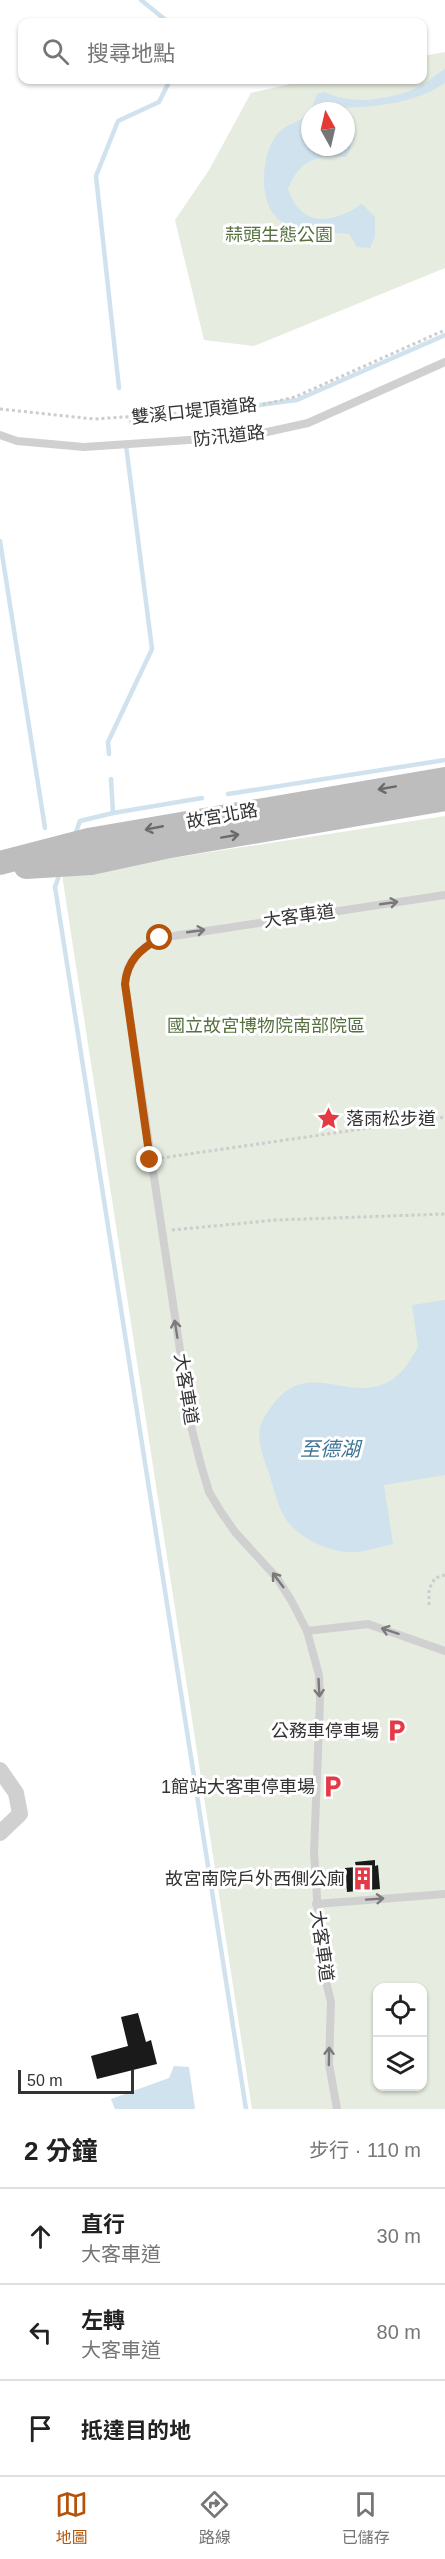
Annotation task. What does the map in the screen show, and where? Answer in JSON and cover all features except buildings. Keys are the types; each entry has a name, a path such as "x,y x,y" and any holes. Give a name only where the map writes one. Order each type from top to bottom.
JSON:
{"street":[{"name":"故宮北路","path":"0,863 88,840 445,778"},
{"name":"故宮北路","path":"0,868 91,863 165,847 445,799"},
{"path":"0,1770 16,1793 20,1814 0,1833"}],"lane":[{"name":"防汛道路","path":"0,435 16,441 84,447 249,436 308,423 445,362"},
{"name":"大客車道","path":"337,2109 329,2064 331,2002 321,1961 316,1904 314,1851 319,1675 307,1631 277,1578 235,1532 209,1492 192,1430 150,1160 125,984 126,971 144,946 160,938 445,895"},
{"path":"307,1631 368,1624 445,1651"},
{"path":"316,1904 445,1894"}],"path":[{"name":"雙溪口堤頂道路","path":"0,409 94,420 243,409 295,397 445,330"},
{"path":"150,1160 445,1117"},
{"path":"161,1232 276,1220 445,1214"},
{"path":"429,1605 429,1589 435,1578 445,1575"}],"green space":[{"name":"蒜頭生態公園","path":"445,52 445,268 254,346 204,340 175,220 209,170 251,93 290,84 427,84 427,55"},
{"name":"國立故宮博物院南部院區","path":"445,816 445,2109 252,2109 62,875"}],"water":[{"path":"445,69 445,83 433,90 408,100 355,107 355,102 314,102 317,94 325,92 360,100 399,94 427,84 427,82"},
{"path":"301,119 301,156 347,156 326,157 311,161 298,171 288,189 301,211 319,219 340,216 362,204 375,217 375,236 370,248 357,247 349,234 309,231 286,224 276,217 266,194 265,166 273,141 282,129"},
{"name":"至德湖","path":"445,1300 445,1475 384,1485 393,1544 347,1552 315,1543 289,1523 276,1498 260,1446 259,1433 262,1422 277,1399 293,1387 309,1383 325,1383 358,1388 376,1387 393,1379 404,1368 418,1347 412,1305"},
{"path":"174,2066 189,2067 195,2109 115,2109 111,2099 169,2078"}],"waterway":[{"path":"141,0 163,18"},
{"path":"119,388 96,176 118,121 159,102 168,84"},
{"path":"131,422 297,400 445,335"},
{"path":"109,754 108,742 152,649 126,445"},
{"path":"0,541 45,828"},
{"path":"228,794 445,760"},
{"path":"111,779 113,813 202,798"},
{"path":"75,835 80,821 113,813"},
{"path":"60,873 55,887 246,2109"}],"place":[{"name":"落雨松步道","path":"328,1119"},
{"name":"公務車停車場","path":"397,1731"},
{"name":"1館站大客車停車場","path":"333,1787"},
{"name":"故宮南院戶外西側公廁","path":"363,1879"}],"route":[{"path":"150,1160 125,984 126,971 134,957 144,946 160,938"}]}
